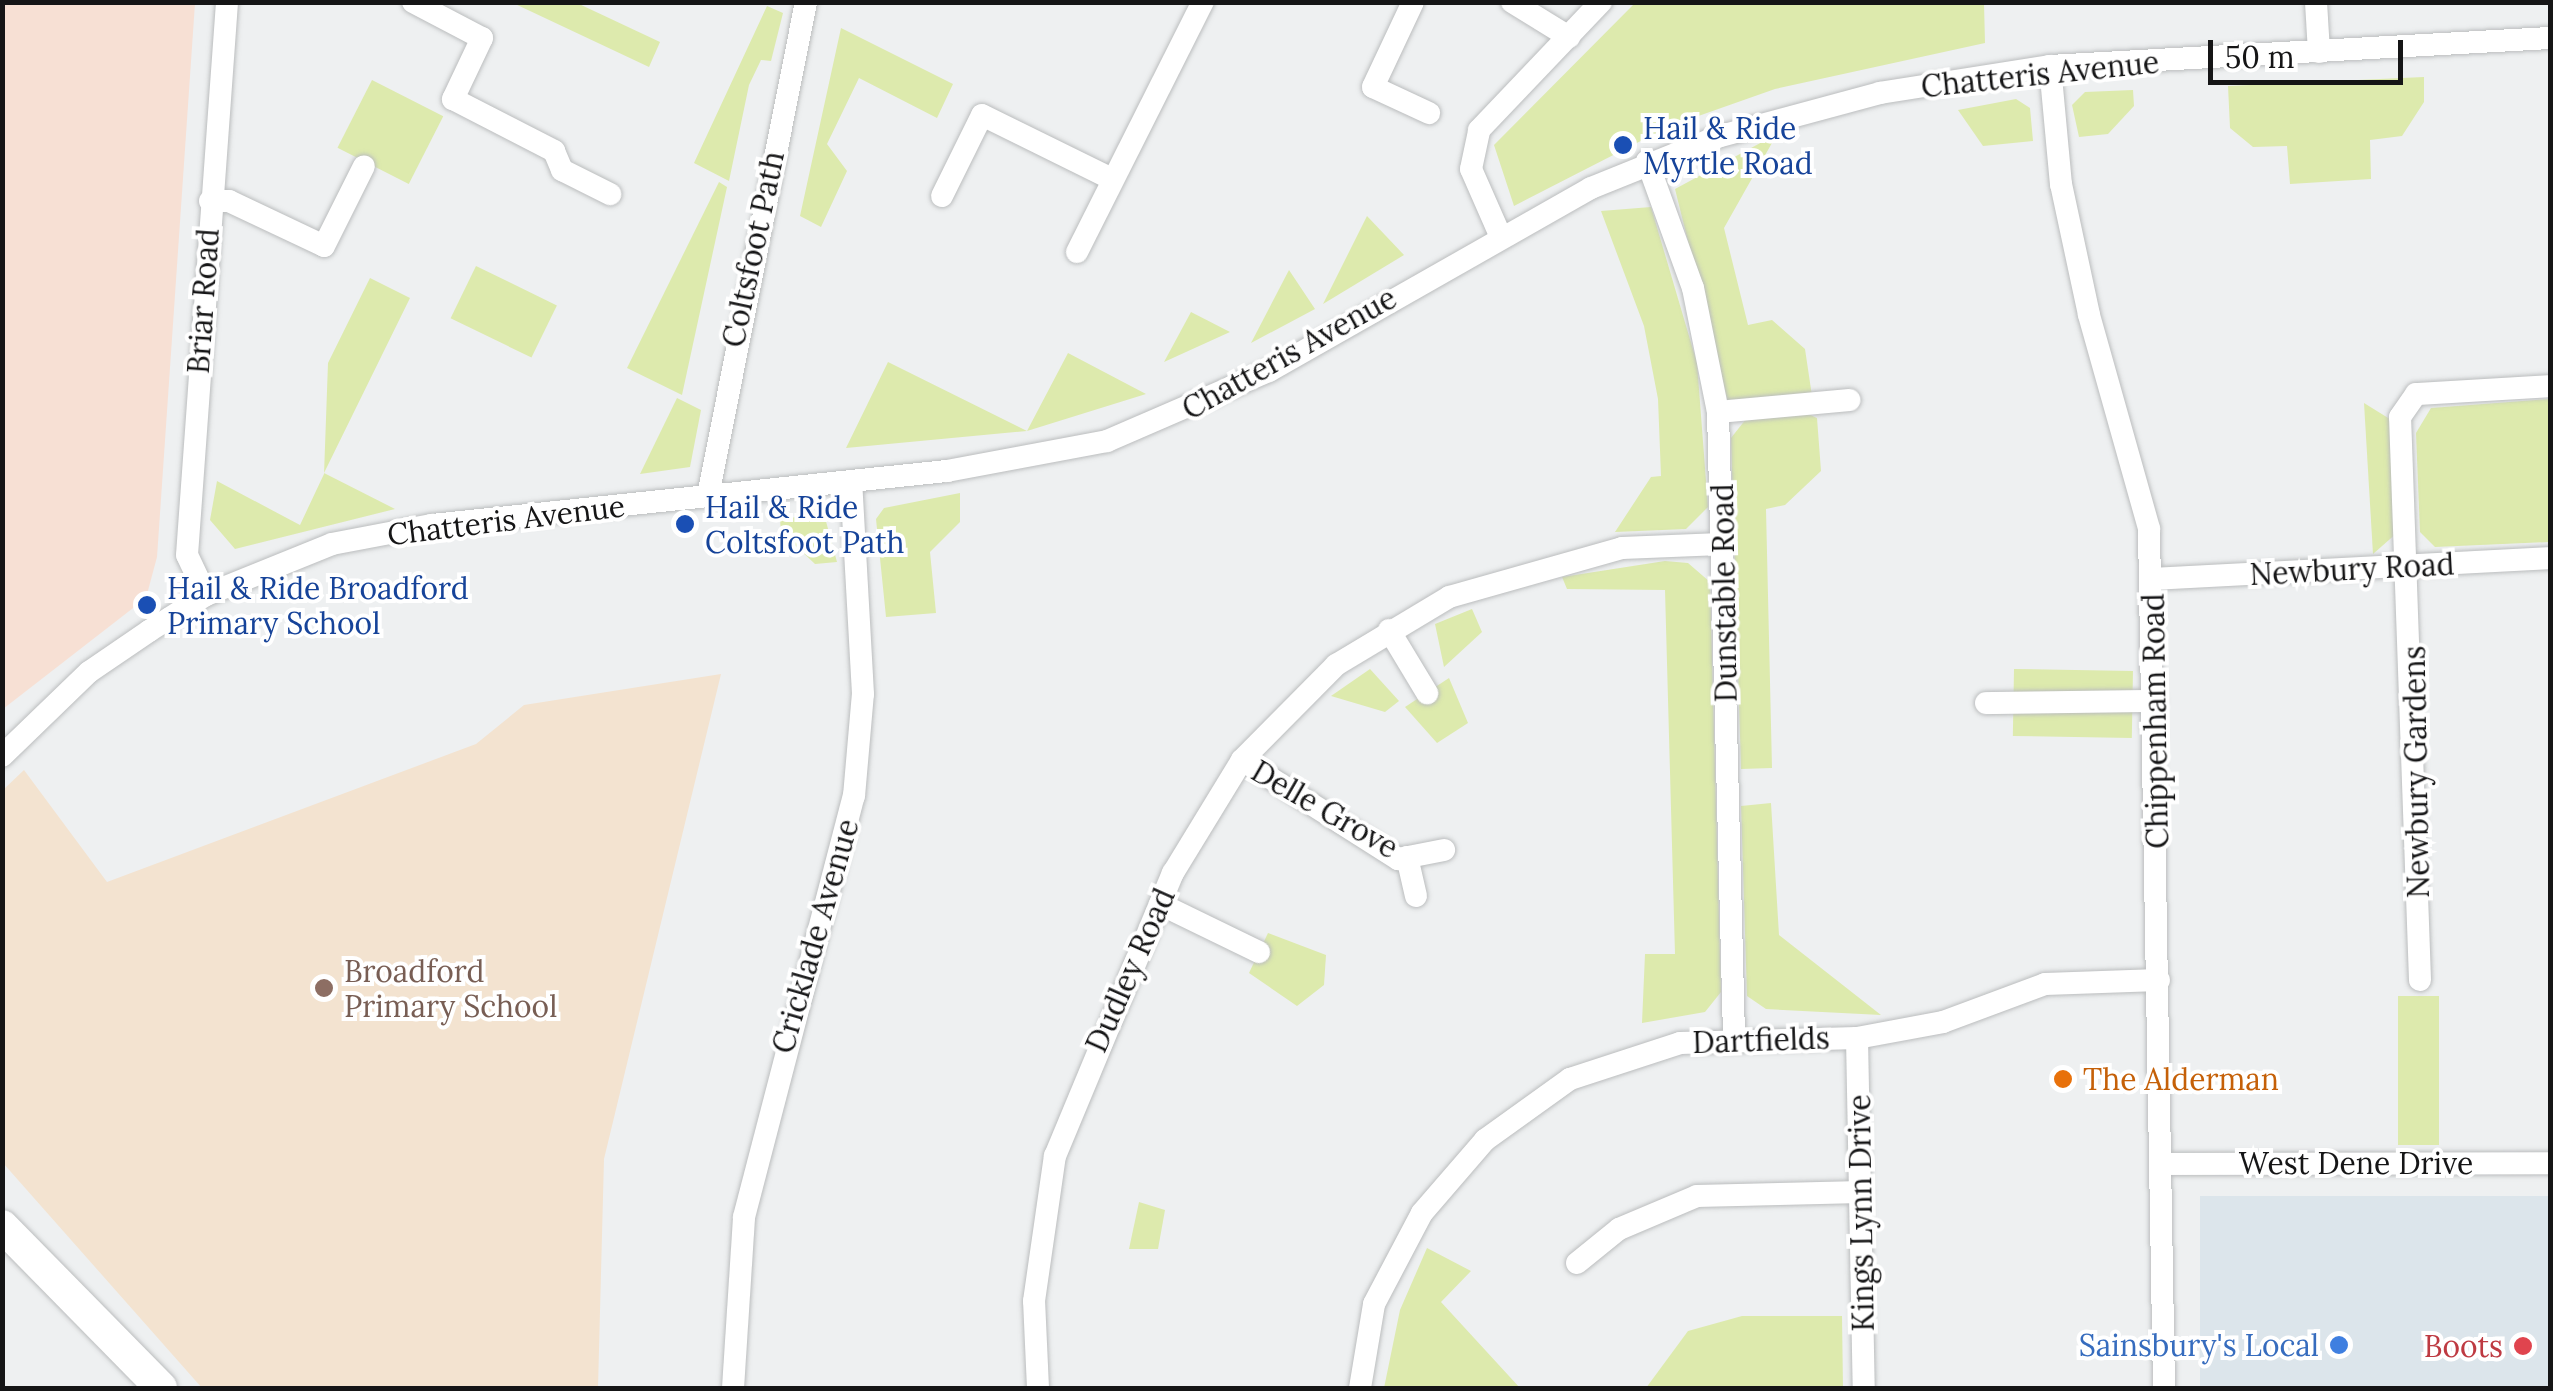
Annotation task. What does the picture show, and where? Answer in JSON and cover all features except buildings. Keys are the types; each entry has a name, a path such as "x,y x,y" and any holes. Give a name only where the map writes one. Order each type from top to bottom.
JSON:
{"street":[{"name":"Briar Road","path":"206,595 187,555 210,201 228,2"},
{"path":"412,2 482,38 453,98 554,150 562,170 610,194"},
{"name":"Coltsfoot Path","path":"708,496 806,2"},
{"path":"1076,252 1203,2"},
{"path":"1413,2 1373,87 1430,113"},
{"path":"1512,2 1568,36"},
{"path":"1500,235 1471,169 1473,145 1601,2"},
{"path":"2316,2 2319,52"},
{"name":"Chatteris Avenue","path":"2,756 89,672 206,595 332,544 1042,456 1178,416 1500,235 1647,161 1880,92 2050,66 2550,38"},
{"name":"Chippenham Road","path":"2050,66 2061,184 2149,529 2153,579 2164,1388"},
{"path":"942,196 982,115 1112,179"},
{"name":"Dunstable Road","path":"1647,161 1693,288 1718,412 1734,1035"},
{"path":"210,201 324,246 364,166"},
{"name":"Newbury Gardens","path":"2420,980 2406,403 2416,394 2550,386"},
{"path":"1718,412 1849,400"},
{"name":"Cricklade Avenue","path":"734,1388 752,1179 854,796 864,694 851,481"},
{"name":"Dudley Road","path":"1038,1388 1034,1301 1050,1174 1160,904 1242,760 1299,696 1389,630 1546,564 1721,544"},
{"name":"Newbury Road","path":"2153,579 2550,558"},
{"path":"1389,630 1427,692"},
{"path":"1986,702 2154,701"},
{"name":"Delle Grove","path":"1242,760 1408,857 1444,850"},
{"name":"Delle Grove","path":"1408,857 1416,896"},
{"path":"1160,904 1259,952"},
{"name":"Dartfields","path":"1360,1388 1374,1304 1408,1235 1486,1140 1570,1079 1646,1050 1734,1035 1857,1038 1943,1022 2046,984 2159,980"},
{"name":"Kings Lynn Drive","path":"1857,1038 1864,1388"},
{"name":"West Dene Drive","path":"2161,1164 2550,1163"},
{"path":"1576,1263 1619,1229 1697,1196 1861,1192"},
{"path":"2,1226 161,1388"}],"shaded area":[{"path":"3,2 195,3 157,557 146,598 3,709"},
{"name":"Broadford Primary School","path":"721,674 604,1159 598,1388 202,1388 3,1163 3,790 24,770 107,882 476,744 524,705"},
{"path":"2200,1196 2550,1196 2550,1388 2200,1388"}],"green space":[{"path":"513,3 577,3 660,42 649,67"},
{"path":"1635,3 1984,3 1985,43 1775,89 1670,126 1514,206 1494,145"},
{"path":"767,6 783,13 771,61 761,60 749,85 729,181 694,163"},
{"path":"841,28 953,84 937,118 859,78 827,144 847,171 821,227 800,216"},
{"path":"2424,77 2424,102 2402,136 2370,140 2371,179 2290,184 2287,146 2253,147 2230,128 2228,86"},
{"path":"372,80 443,116 409,184 337,148"},
{"path":"2133,90 2134,106 2108,134 2079,137 2072,105 2085,92"},
{"path":"2016,99 2030,108 2033,141 1983,146 1958,110"},
{"path":"1777,134 1724,228 1748,325 1772,320 1805,349 1812,396 1728,402 1675,189"},
{"path":"719,182 727,187 682,395 627,368"},
{"path":"1651,207 1697,363 1708,507 1686,529 1615,532 1651,477 1661,476 1658,399 1644,326 1601,211"},
{"path":"1367,216 1404,255 1323,304"},
{"path":"476,266 557,305 531,358 451,318"},
{"path":"1289,270 1315,309 1251,343"},
{"path":"370,278 410,298 324,473 328,363"},
{"path":"1191,312 1230,332 1164,362"},
{"path":"1068,353 1146,394 1027,431"},
{"path":"888,362 1027,431 846,448"},
{"path":"677,398 701,410 690,467 640,474"},
{"path":"2550,399 2550,542 2435,547 2420,532 2416,433 2431,408"},
{"path":"2364,403 2393,421 2398,532 2373,554"},
{"path":"1806,413 1817,418 1821,471 1785,505 1766,509 1772,768 1741,769 1731,438 1746,419"},
{"path":"324,473 395,509 235,549 210,520 217,481 300,525"},
{"path":"960,493 960,522 930,552 936,613 886,617 876,519 884,508"},
{"path":"824,514 837,562 815,564 781,532 780,519"},
{"path":"1665,561 1688,563 1710,582 1721,992 1705,1012 1642,1023 1645,954 1675,954 1665,590 1567,589 1562,577"},
{"path":"1472,609 1482,632 1444,667 1435,624"},
{"path":"1370,669 1399,701 1385,712 1331,696"},
{"path":"2014,669 2133,671 2132,738 2013,736"},
{"path":"1449,678 1468,723 1437,743 1405,707"},
{"path":"1771,803 1779,935 1881,1015 1766,1009 1747,996 1741,806"},
{"path":"1268,933 1326,955 1324,985 1297,1006 1249,973"},
{"path":"2398,996 2439,996 2439,1145 2398,1145"},
{"path":"1139,1202 1165,1210 1158,1249 1129,1249"},
{"path":"1427,1248 1471,1271 1441,1302 1520,1388 1384,1388 1400,1310"},
{"path":"1742,1316 1842,1316 1843,1388 1646,1388 1688,1331"}],"place":[{"name":"Hail & Ride Myrtle Road","path":"1623,145"},
{"name":"Hail & Ride Coltsfoot Path","path":"685,524"},
{"name":"Hail & Ride Broadford Primary School","path":"147,605"},
{"name":"Broadford Primary School","path":"324,988"},
{"name":"The Alderman","path":"2063,1079"},
{"name":"Sainsbury's Local","path":"2339,1345"},
{"name":"Boots","path":"2523,1346"}]}
